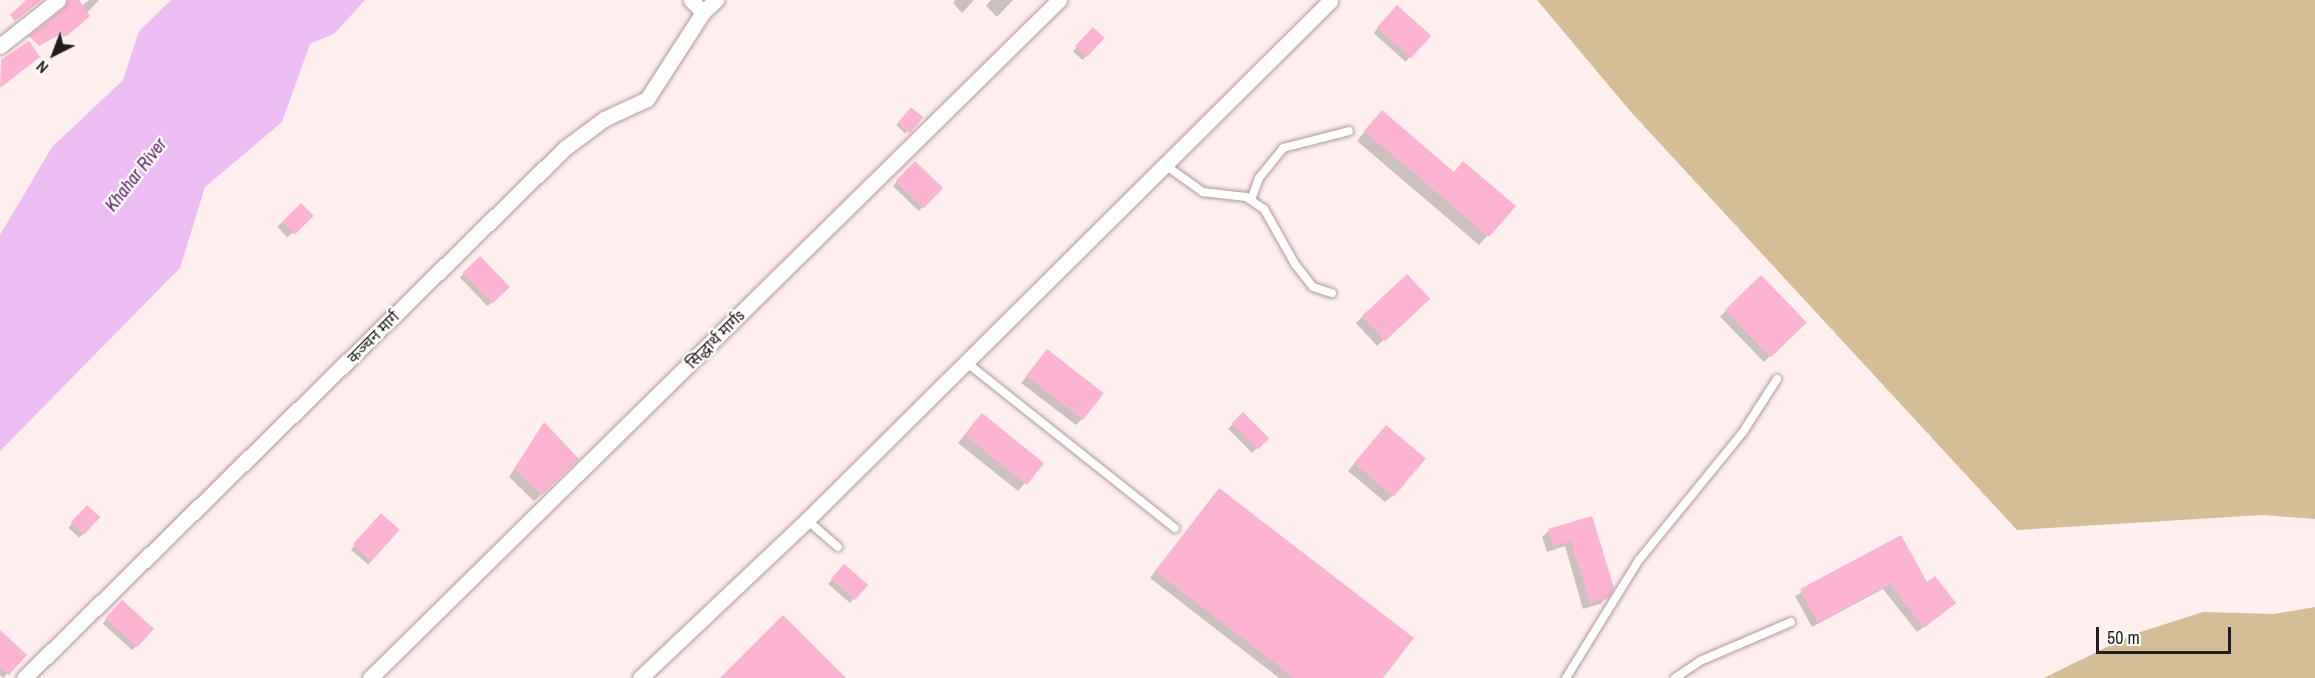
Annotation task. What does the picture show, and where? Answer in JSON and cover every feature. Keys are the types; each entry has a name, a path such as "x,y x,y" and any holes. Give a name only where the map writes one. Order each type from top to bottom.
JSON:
{"street":[{"path":"0,46 58,0"},
{"path":"691,0 703,12"},
{"name":"कञ्चन मार्ग","path":"24,678 565,148 604,119 647,99 703,12 716,0"},
{"name":"सिद्धार्थ मार्गs","path":"370,678 1059,0"},
{"path":"640,678 807,520 1330,1"}],"lane":[{"path":"1251,200 1259,178 1283,148 1348,131"},
{"path":"1165,165 1203,192 1251,200 1264,209 1295,264 1313,287 1332,293"},
{"path":"966,362 1175,528"},
{"path":"1566,678 1639,560 1743,432 1777,379"},
{"path":"807,520 837,547"},
{"path":"1675,678 1700,661 1791,622"}],"shaded area":[{"path":"1537,0 2315,0 2315,519 2263,515 2017,530 1631,112"},
{"path":"2315,607 2315,678 2044,678 2131,635 2203,612 2274,614"}],"water":[{"name":"Khahar River","path":"171,0 365,0 334,34 310,44 282,122 205,187 180,268 0,451 0,235 52,147 123,80 139,31"}],"building":[{"path":"26,0 42,0 15,21 10,15"},
{"path":"68,0 79,0 90,16 67,36 63,33 39,46 29,36 64,8"},
{"path":"1397,5 1431,36 1411,58 1377,27"},
{"path":"1093,27 1105,38 1087,57 1075,46"},
{"path":"29,41 40,57 0,88 1,60"},
{"path":"911,107 923,117 910,133 898,123"},
{"path":"1382,110 1454,172 1463,161 1516,206 1489,237 1364,131"},
{"path":"915,161 943,188 924,208 896,181"},
{"path":"301,203 314,216 295,235 282,222"},
{"path":"480,256 510,287 493,304 463,273"},
{"path":"1407,274 1430,299 1385,341 1362,316"},
{"path":"1761,275 1807,322 1771,357 1725,310"},
{"path":"1047,349 1104,393 1083,420 1026,376"},
{"path":"1243,412 1269,438 1258,449 1232,423"},
{"path":"982,413 1044,463 1027,485 964,435"},
{"path":"544,422 579,459 542,495 514,469"},
{"path":"1386,425 1426,458 1394,497 1354,463"},
{"path":"1219,488 1414,638 1383,678 1294,678 1155,571"},
{"path":"87,505 100,517 84,535 71,523"},
{"path":"381,513 400,530 371,561 353,544"},
{"path":"1592,516 1614,588 1609,598 1590,603 1571,541 1553,546 1548,529"},
{"path":"1901,535 1927,582 1935,576 1956,603 1924,628 1890,584 1818,623 1800,589"},
{"path":"844,564 868,585 855,600 831,579"},
{"path":"122,600 154,629 137,647 105,619"},
{"path":"783,615 846,678 720,678"},
{"path":"0,630 27,655 9,675 0,667"}]}
